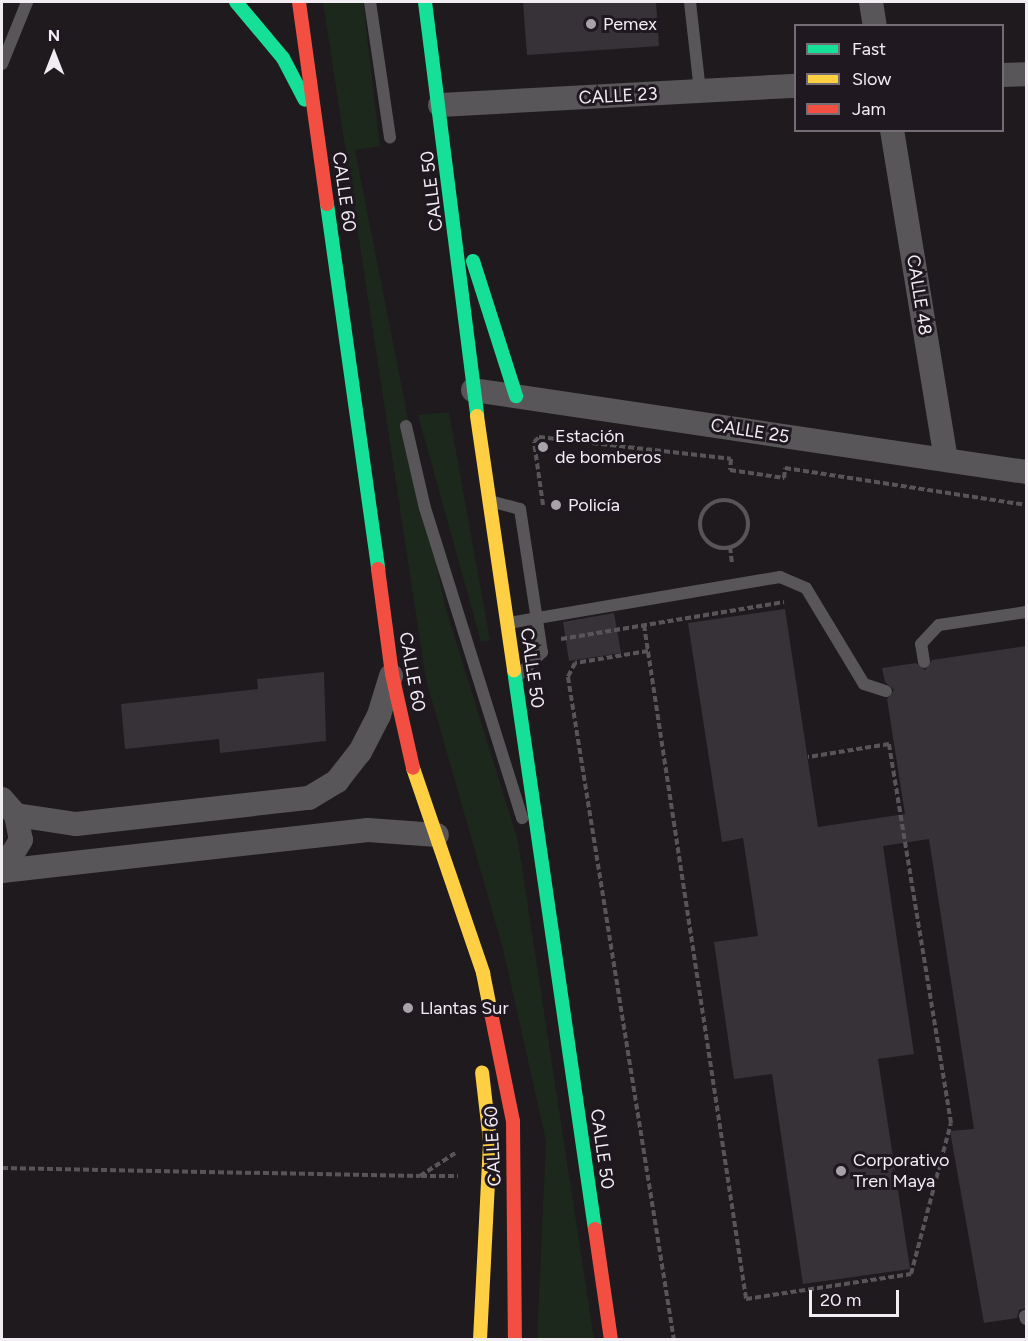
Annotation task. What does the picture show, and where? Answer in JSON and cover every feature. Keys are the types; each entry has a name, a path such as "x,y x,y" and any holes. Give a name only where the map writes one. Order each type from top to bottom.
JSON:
{"main road":[{"path":"236,2 283,58 316,122"},
{"name":"CALLE 60","path":"299,2 392,674 410,758 483,973 513,1121 515,1340"},
{"name":"CALLE 50","path":"425,2 451,191 473,390 611,1340"},
{"path":"451,191 516,396"},
{"path":"461,907 464,965"},
{"path":"479,1055 490,1141 480,1340"}],"street":[{"path":"871,2 875,24"},
{"path":"1004,75 1026,74"},
{"name":"CALLE 23","path":"440,105 794,86"},
{"name":"CALLE 48","path":"892,132 946,460"},
{"name":"CALLE 25","path":"473,390 1026,472"},
{"path":"9,807 76,824 309,798 337,781 360,752 379,715 392,674"},
{"path":"2,871 21,840 9,807"},
{"path":"2,871 368,830 437,835"}],"lane":[{"path":"2,64 4,49 27,2"},
{"path":"369,2 390,138"},
{"path":"690,2 700,91"},
{"path":"406,426 425,508 501,762 543,872"},
{"path":"489,501 520,509 542,652 515,679"},
{"path":"507,623 780,577 806,588 864,684 886,692"},
{"path":"924,662 921,644 939,625 1026,612"}],"path":[{"path":"544,510 534,442 539,437 731,459 730,470 784,478 785,468 1026,505"},
{"path":"724,500 739,505 748,525 737,544 722,547 708,542 700,520 709,506 724,500"},
{"path":"550,641 812,597"},
{"path":"644,625 746,1299 911,1274 951,1123 889,744 808,757"},
{"path":"648,651 575,663 568,677 674,1340"},
{"path":"2,1168 420,1176 462,1145"}],"green space":[{"path":"323,2 363,2 380,146 355,150 445,606 518,841 594,1339 537,1339 546,1141 503,949 426,680"},
{"path":"449,412 490,640 481,642 418,415"}],"building":[{"name":"Pemex","path":"523,2 656,2 659,46 527,55"},
{"path":"785,609 818,827 905,814 887,699 894,690 885,682 882,668 916,663 925,670 932,660 1026,646 1026,1308 1019,1310 1017,1318 984,1323 950,1131 974,1129 929,839 883,846 914,1054 878,1059 910,1269 803,1284 772,1074 734,1079 714,942 758,936 743,838 722,842 688,623"},
{"path":"614,613 621,653 569,661 563,622"},
{"path":"324,672 326,741 220,753 219,739 125,749 121,704 258,689 257,679"}],"traffic: fast":[{"path":"236,2 283,58 305,100"},
{"path":"425,2 477,416"},
{"path":"327,204 378,569"},
{"path":"473,261 516,396"},
{"path":"514,670 595,1229"}],"traffic: slow":[{"path":"477,416 514,670"},
{"path":"413,768 483,973 491,1013"},
{"path":"480,1340 490,1141 482,1072"}],"traffic: jam":[{"path":"299,2 327,204"},
{"path":"378,569 392,674 413,768"},
{"path":"491,1013 513,1121 515,1340"},
{"path":"595,1229 611,1340"}],"place":[{"name":"Pemex","path":"591,24"},
{"name":"Estación de bomberos","path":"543,447"},
{"name":"Policía","path":"556,505"},
{"name":"Llantas Sur","path":"408,1008"},
{"name":"Corporativo Tren Maya","path":"841,1171"}]}
